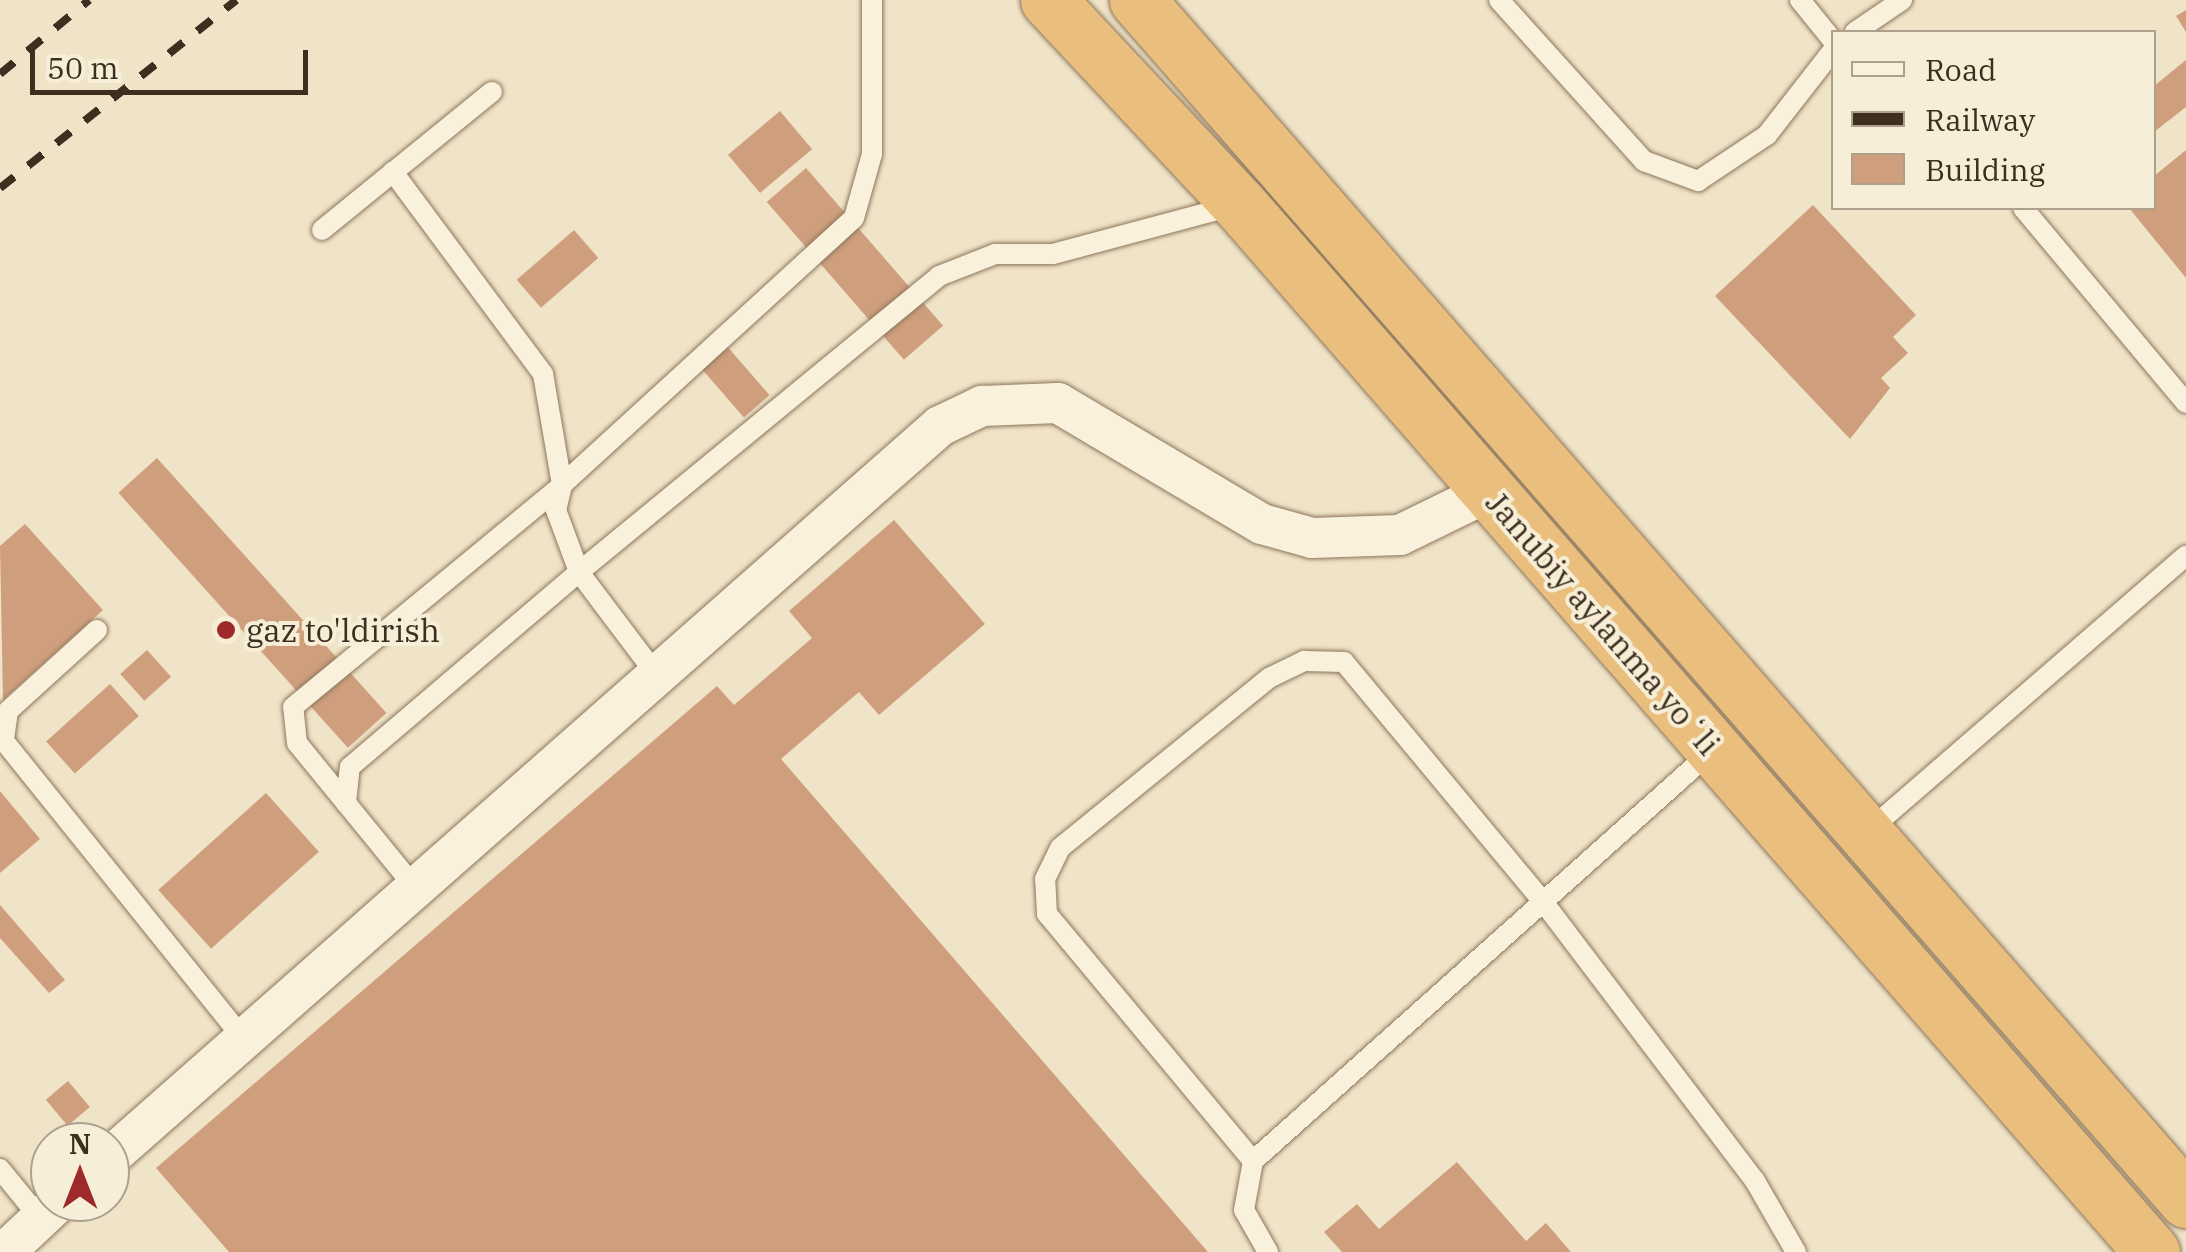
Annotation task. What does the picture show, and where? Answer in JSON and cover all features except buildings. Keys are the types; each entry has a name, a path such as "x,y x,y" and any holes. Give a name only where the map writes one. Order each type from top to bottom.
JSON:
{"highway":[{"name":"Janubiy aylanma yoʻli","path":"1048,0 1239,204 2152,1252"},
{"name":"Janubiy aylanma yoʻli","path":"1153,10 2186,1200"},
{"path":"1713,750 1760,709"}],"street":[{"path":"130,1140 659,678 940,426 982,406 1058,403 1262,524 1312,538 1400,534 1488,492"},
{"path":"5,1252 36,1222"}],"lane":[{"path":"417,890 297,743 293,707 562,485 854,218 872,154 872,0"},
{"path":"1499,0 1644,161 1698,181 1767,135 1831,54"},
{"path":"1800,0 1831,38"},
{"path":"1858,30 1902,0"},
{"path":"322,230 492,92"},
{"path":"393,172 543,374 562,485 556,510 580,572 659,678"},
{"path":"346,803 350,767 939,276 995,254 1053,254 1239,204"},
{"path":"2025,210 2186,403"},
{"path":"1866,833 2186,556"},
{"path":"97,630 8,711 4,741 244,1040"},
{"path":"1252,1161 1046,914 1045,879 1060,848 1269,678 1304,661 1344,662 1541,899 1755,1182 1796,1252"},
{"path":"1268,1252 1244,1210 1252,1161 1541,899 1713,750"},
{"path":"0,1169 30,1194"}],"railway":[{"path":"0,74 89,0"},
{"path":"0,188 236,0"}],"place":[{"name":"gaz to'ldirish","path":"226,630"}]}
